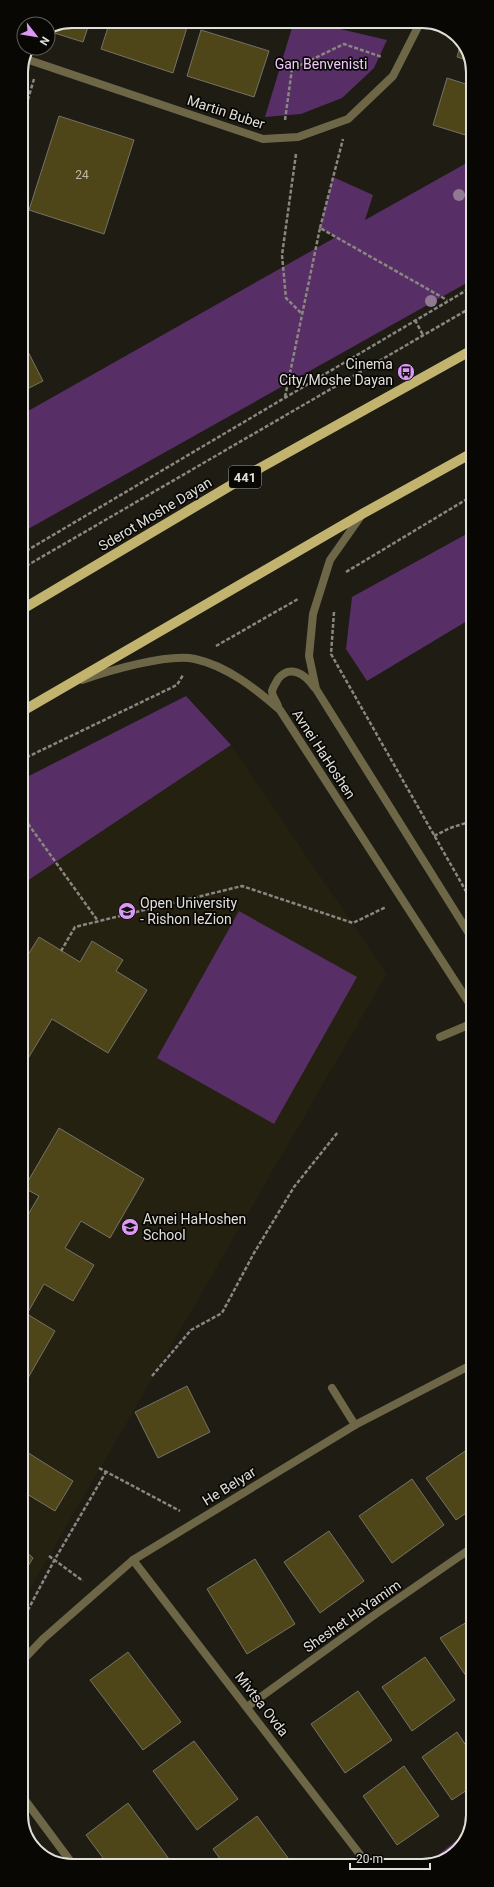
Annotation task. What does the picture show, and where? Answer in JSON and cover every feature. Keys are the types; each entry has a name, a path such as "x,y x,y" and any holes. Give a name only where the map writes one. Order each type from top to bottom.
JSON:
{"main road":[{"name":"Sderot Moshe Dayan","path":"28,606 260,468 466,353"},
{"path":"28,708 362,514 466,456"}],"street":[{"name":"Martin Buber","path":"30,60 263,139 298,137 348,119 393,76 417,28"},
{"name":"Avnei HaHoshen","path":"362,514 330,560 313,614 309,656 316,689 466,930"},
{"name":"Avnei HaHoshen","path":"66,685 126,668 165,660 193,659 212,664 232,675 280,710 466,998"},
{"path":"280,710 272,691 274,685 283,674 289,671 301,673 306,676 316,689"},
{"path":"440,1037 466,1026"},
{"name":"He BeIyar","path":"28,1655 43,1639 133,1560 354,1425 466,1368"},
{"path":"332,1388 354,1425"},
{"name":"Sheshet HaYamim","path":"247,1707 370,1618 466,1552"},
{"name":"Mivtsa Ovda","path":"133,1560 363,1859"},
{"path":"28,1804 69,1859"}],"path":[{"path":"282,138 292,70 344,44 400,63"},
{"path":"28,100 39,63"},
{"path":"285,397 320,228 348,119"},
{"path":"298,137 282,255 286,298 302,314"},
{"path":"320,228 447,301"},
{"path":"28,550 466,290"},
{"path":"28,565 466,310"},
{"path":"415,320 423,335"},
{"path":"28,757 177,686 193,659 321,586 466,500"},
{"path":"334,608 331,654 466,891"},
{"path":"434,836 450,828 466,823"},
{"path":"28,824 98,921"},
{"path":"61,951 75,927 242,886 353,923 386,907"},
{"path":"152,1376 191,1330 222,1313 254,1253 294,1187 338,1132"},
{"path":"99,1468 198,1520"},
{"path":"28,1610 55,1559 106,1472"},
{"path":"49,1556 97,1592"}],"shaded area":[{"name":"Avnei HaHoshen School","path":"231,745 387,974 28,1593 28,880"}],"green space":[{"name":"Gan Benvenisti","path":"292,28 336,28 387,40 374,68 342,98 301,114 265,117"},
{"path":"466,163 466,283 28,529 28,411 336,237 320,228 333,177 373,195 365,220"},
{"path":"466,534 466,622 367,681 346,649 352,597"},
{"path":"186,696 231,745 28,880 28,776"},
{"path":"239,911 357,977 274,1124 157,1058"},
{"path":"459,1838 447,1852 435,1857"}],"building":[{"path":"88,28 83,42 56,34 56,31 63,29"},
{"path":"108,28 187,28 173,73 101,49"},
{"path":"201,30 269,51 254,97 187,76"},
{"path":"459,49 464,59 457,57"},
{"path":"447,78 466,84 466,135 433,125"},
{"path":"59,116 134,140 104,234 29,210"},
{"path":"28,352 43,381 28,388"},
{"path":"39,937 80,962 92,941 123,960 116,971 147,990 108,1053 52,1019 28,1058 28,955"},
{"path":"59,1128 144,1179 110,1238 81,1221 65,1248 94,1265 73,1301 44,1284 28,1312 28,1215 39,1196 28,1190 28,1181"},
{"path":"28,1315 55,1331 28,1378"},
{"path":"187,1386 210,1432 158,1458 135,1412"},
{"path":"466,1450 466,1513 456,1520 426,1478"},
{"path":"28,1453 73,1481 55,1511 28,1495"},
{"path":"412,1479 444,1525 392,1563 359,1516"},
{"path":"329,1531 364,1581 320,1613 284,1562"},
{"path":"28,1553 33,1558 28,1566"},
{"path":"255,1559 295,1624 247,1654 207,1589"},
{"path":"466,1623 466,1676 440,1638"},
{"path":"128,1652 181,1722 143,1750 90,1680"},
{"path":"425,1657 455,1700 412,1731 382,1687"},
{"path":"358,1691 392,1740 345,1773 311,1724"},
{"path":"457,1732 466,1746 466,1791 452,1800 422,1757"},
{"path":"194,1741 238,1799 197,1830 153,1771"},
{"path":"404,1766 439,1816 397,1845 363,1796"},
{"path":"128,1803 169,1859 104,1859 86,1835"},
{"path":"257,1816 289,1859 220,1859 213,1849"}],"place":[{"name":"Cinema City/Moshe Dayan","path":"406,372"},
{"name":"Open University - Rishon leZion","path":"127,911"},
{"name":"Avnei HaHoshen School","path":"130,1227"}]}
